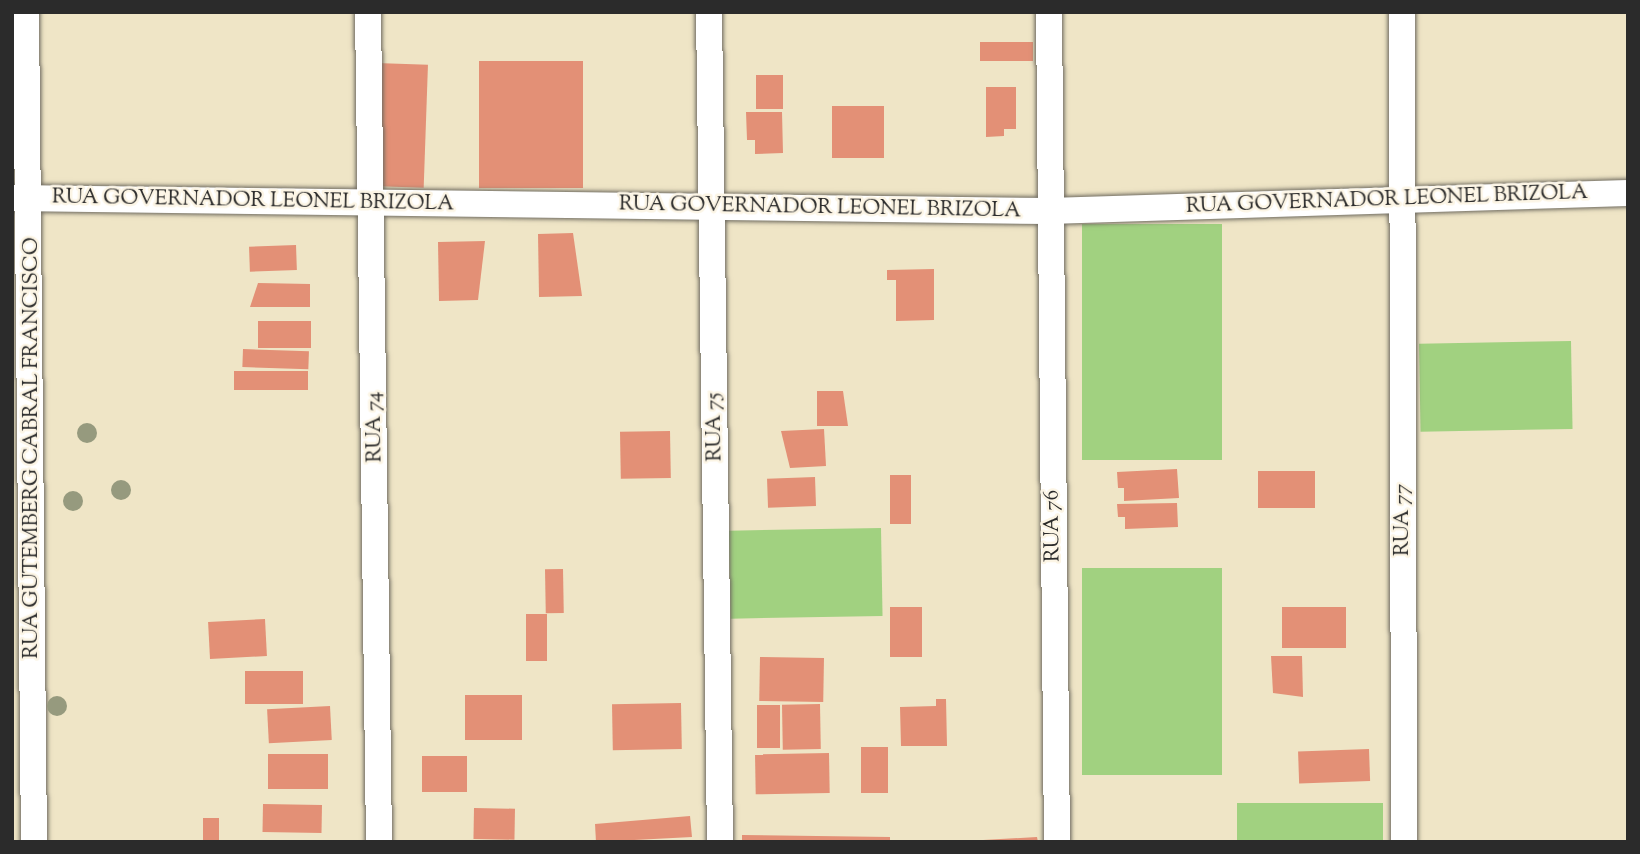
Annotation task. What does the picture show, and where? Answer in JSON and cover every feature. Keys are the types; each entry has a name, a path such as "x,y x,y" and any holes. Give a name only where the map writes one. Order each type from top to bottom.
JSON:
{"street":[{"name":"RUA GUTEMBERG CABRAL FRANCISCO","path":"26,12 22,198 34,842"},
{"name":"RUA 74","path":"368,12 373,201 379,842"},
{"name":"RUA 75","path":"709,12 720,842"},
{"name":"RUA 76","path":"1049,12 1057,842"},
{"name":"RUA 77","path":"1402,12 1404,842"},
{"name":"RUA GOVERNADOR LEONEL BRIZOLA","path":"22,198 1049,211 1628,193"}],"green space":[{"path":"1082,224 1222,224 1222,460 1082,460"},
{"path":"1571,341 1573,429 1421,432 1419,344"},
{"path":"881,528 883,616 731,619 729,531"},
{"path":"1082,568 1222,568 1222,775 1082,775"},
{"path":"1237,803 1383,803 1383,842 1237,842"}],"building":[{"path":"980,42 1033,42 1033,61 980,61"},
{"path":"479,61 583,61 583,188 479,188"},
{"path":"376,63 428,65 424,188 372,186"},
{"path":"756,75 783,75 783,109 756,109"},
{"path":"986,87 1016,87 1016,129 1004,129 1004,136 986,137"},
{"path":"832,106 884,106 884,158 832,158"},
{"path":"746,112 782,112 783,153 755,154 755,140 747,140"},
{"path":"573,233 582,296 539,297 538,234"},
{"path":"485,241 478,300 439,301 438,242"},
{"path":"296,245 297,270 250,272 249,247"},
{"path":"934,269 934,320 896,321 896,280 887,280 887,270"},
{"path":"258,283 310,284 310,307 250,307"},
{"path":"258,321 311,321 311,348 258,348"},
{"path":"243,349 309,351 308,369 242,367"},
{"path":"234,371 308,371 308,390 234,390"},
{"path":"817,391 843,391 848,426 817,426"},
{"path":"824,429 826,466 790,468 781,431"},
{"path":"670,431 671,478 621,479 620,432"},
{"path":"1177,469 1179,498 1124,501 1124,488 1118,488 1117,472"},
{"path":"1258,471 1315,471 1315,508 1258,508"},
{"path":"890,475 911,475 911,524 890,524"},
{"path":"815,477 816,506 768,508 767,479"},
{"path":"1177,503 1178,527 1125,529 1125,517 1118,517 1117,504"},
{"path":"545,569 563,569 564,613 546,613"},
{"path":"890,607 922,607 922,657 890,657"},
{"path":"1282,607 1346,607 1346,648 1282,648"},
{"path":"526,614 547,614 547,661 526,661"},
{"path":"265,619 267,656 210,659 208,622"},
{"path":"1271,656 1302,656 1303,697 1273,693"},
{"path":"760,657 824,658 823,702 759,701"},
{"path":"245,671 303,671 303,704 245,704"},
{"path":"465,695 522,695 522,740 465,740"},
{"path":"936,699 946,699 947,746 901,746 900,707 936,706"},
{"path":"681,703 682,749 613,750 612,704"},
{"path":"820,704 821,749 783,750 782,705"},
{"path":"757,705 780,705 780,748 757,748"},
{"path":"330,706 332,740 269,743 267,709"},
{"path":"861,747 888,747 888,793 861,793"},
{"path":"1369,749 1370,781 1299,783 1298,751"},
{"path":"829,753 830,793 756,794 755,754"},
{"path":"268,754 328,754 328,789 268,789"},
{"path":"422,756 467,756 467,792 422,792"},
{"path":"263,804 322,805 322,833 263,832"},
{"path":"474,808 515,809 514,840 473,839"},
{"path":"690,816 692,837 596,842 595,824"},
{"path":"203,818 219,818 219,842 203,842"},
{"path":"742,835 890,837 890,842 742,842"},
{"path":"1037,837 1038,842 983,842 983,840"}]}
